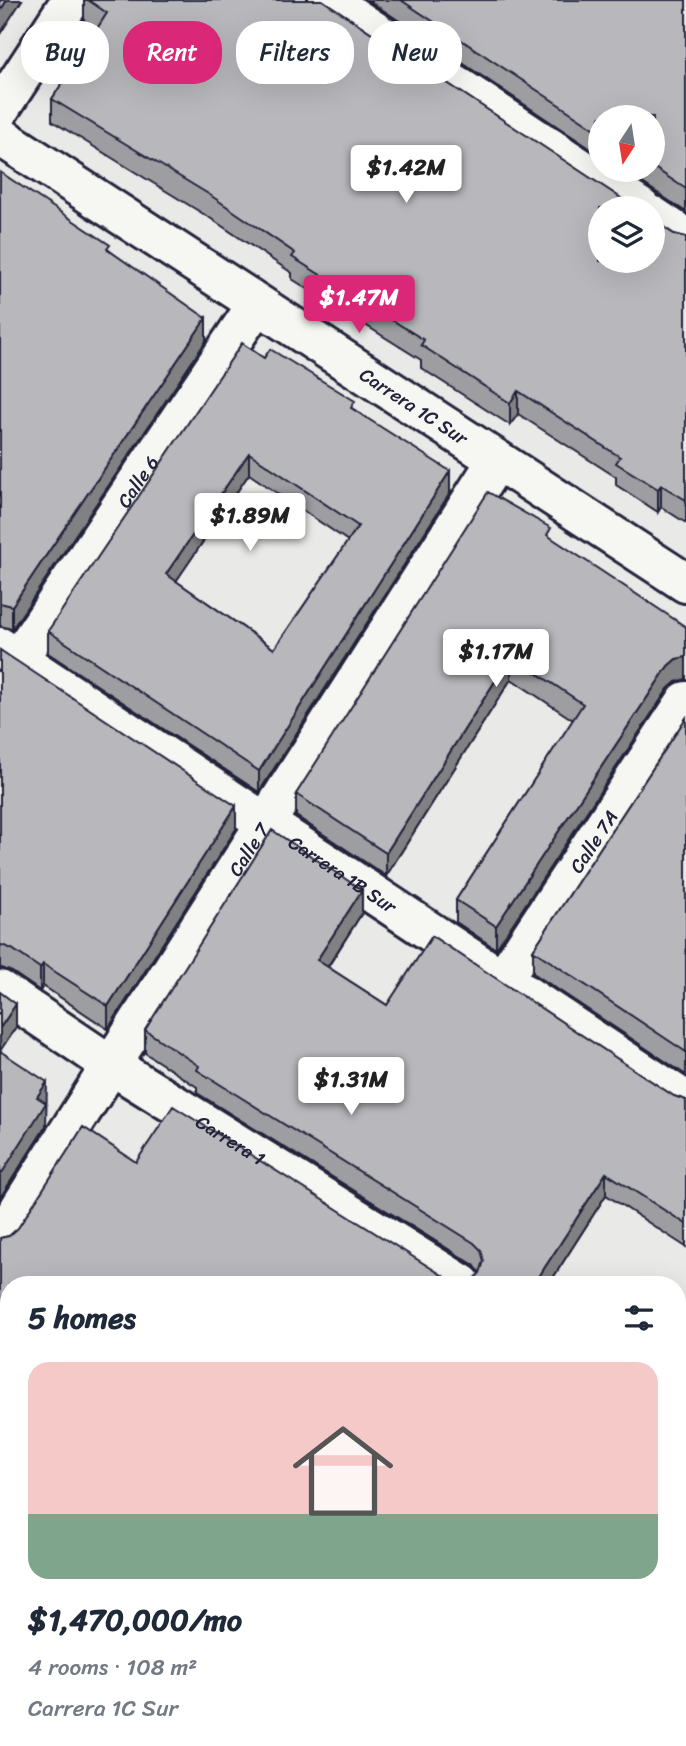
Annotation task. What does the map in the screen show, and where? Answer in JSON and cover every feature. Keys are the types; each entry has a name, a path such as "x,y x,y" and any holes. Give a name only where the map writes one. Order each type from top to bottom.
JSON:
{"street":[{"path":"0,109 71,0"},
{"path":"328,0 623,196"},
{"name":"Carrera 1C Sur","path":"0,136 686,583"},
{"path":"665,224 686,238"},
{"name":"Calle 6","path":"9,653 257,304"},
{"name":"Calle 7","path":"0,1239 497,460"},
{"name":"Carrera 1B Sur","path":"9,653 686,1101"},
{"name":"Calle 7A","path":"502,980 686,701"},
{"name":"Carrera 1","path":"0,990 111,1065 449,1276"}],"building":[{"path":"0,0 7,0 0,11"},
{"path":"88,0 322,0 354,21 236,21 236,84 354,84 354,21 368,30 368,84 449,84 588,176 588,182 597,182 618,196 588,196 588,273 665,273 665,228 686,237 686,500 661,485 658,489 616,463 620,457 518,391 510,403 421,345 424,340 292,257 295,253 210,195 52,99 62,84 109,84 109,21 102,21 107,13"},
{"path":"401,0 686,0 686,189 665,175 665,105 588,105 588,124 462,40 462,21 433,21"},
{"path":"0,172 110,245 107,249 206,318 12,606 0,603"},
{"path":"242,343 264,358 270,349 355,401 351,408 450,471 259,771 48,631","holes":["249,453 358,526 274,649 166,574"]},
{"path":"488,492 551,528 547,535 686,627 686,657 676,659 668,666 496,926 456,900 583,704 511,656 386,853 296,794"},
{"path":"0,650 236,806 108,1006 43,964 40,968 12,949 0,946"},
{"path":"686,718 686,1052 533,950"},
{"path":"272,830 362,890 317,960 387,1005 432,936 674,1096 686,1100 686,1224 606,1173 539,1276 477,1276 484,1261 481,1250 474,1243 197,1070 199,1066 145,1030"},
{"path":"0,992 16,1004 0,1028"},
{"path":"0,1051 47,1082 37,1097 46,1103 0,1176"},
{"path":"173,1106 444,1276 0,1276 0,1238 9,1236 18,1228 83,1127 136,1162"}]}
